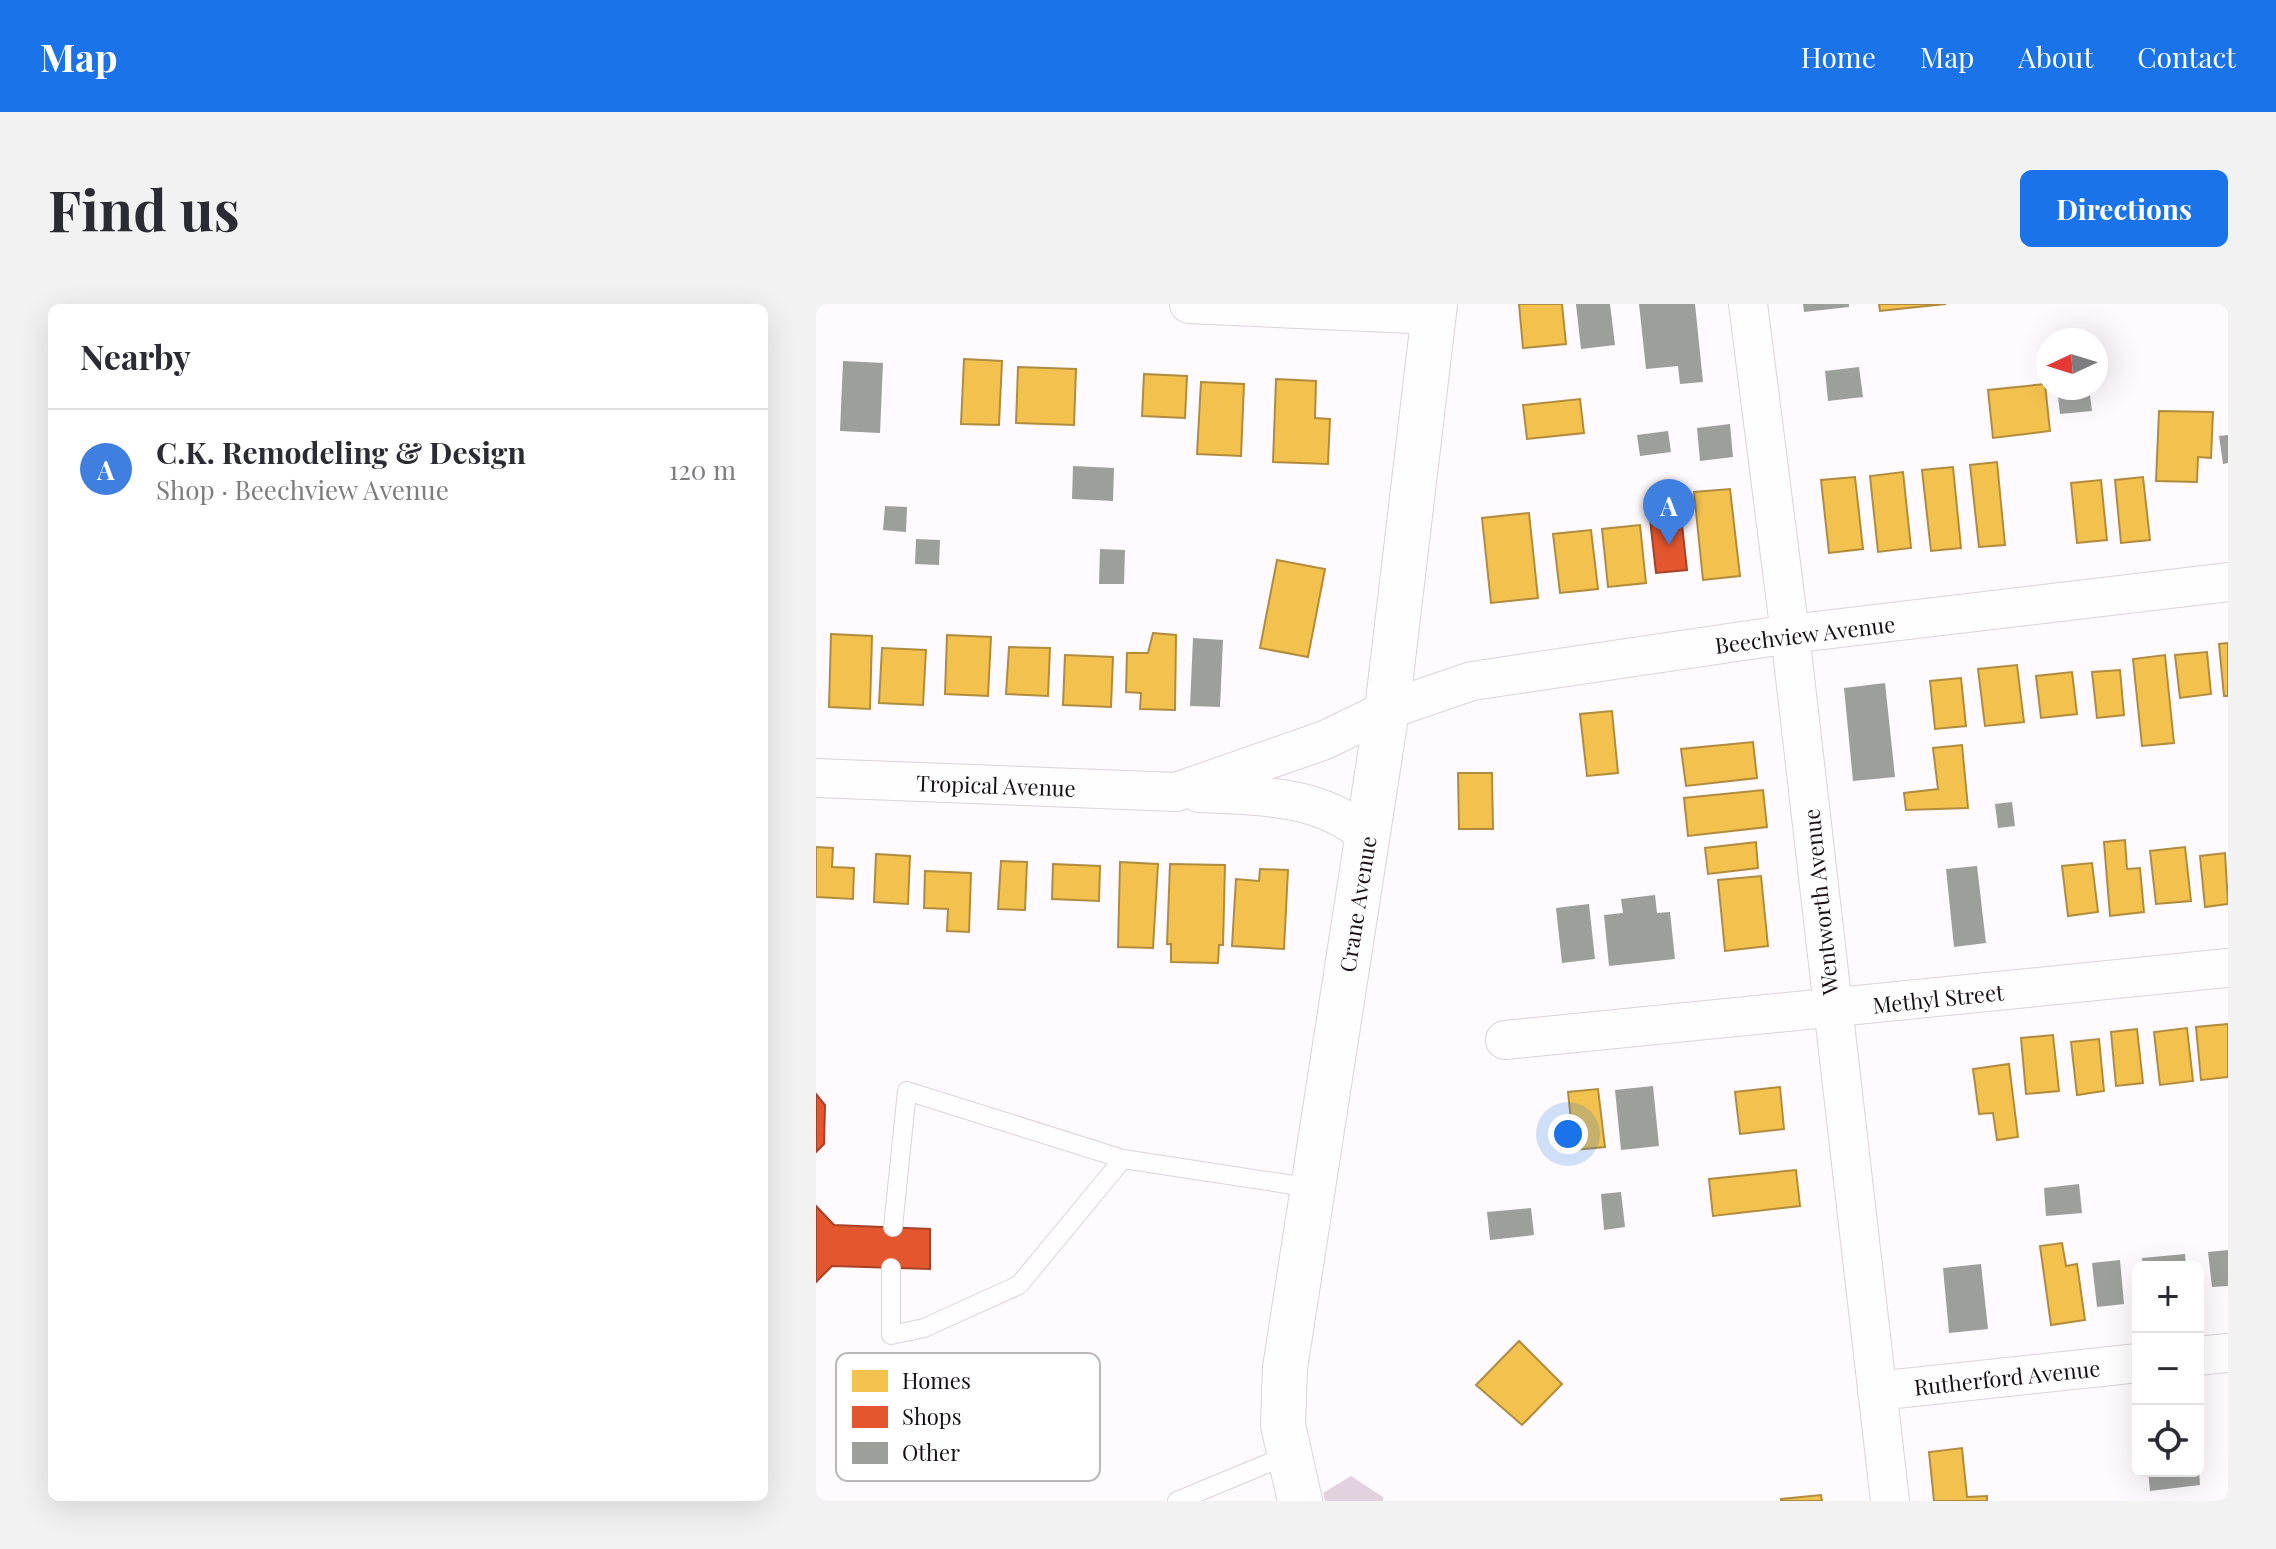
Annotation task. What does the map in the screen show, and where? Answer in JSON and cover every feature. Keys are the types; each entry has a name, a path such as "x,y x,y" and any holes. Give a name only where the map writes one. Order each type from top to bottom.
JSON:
{"street":[{"path":"1189,304 1435,310"},
{"name":"Wentworth Avenue","path":"1748,304 1790,634 1890,1501"},
{"name":"Crane Avenue","path":"1300,1501 1283,1425 1285,1368 1387,710 1435,310"},
{"name":"Beechview Avenue","path":"1387,710 1472,681 1790,634 2228,582"},
{"name":"Tropical Avenue","path":"1176,792 1325,740 1387,710"},
{"name":"Tropical Avenue","path":"816,778 1288,797 1346,816 1368,836"},
{"name":"Methyl Street","path":"1505,1040 2228,968"},
{"path":"2204,1355 2228,1353"},
{"name":"Rutherford Avenue","path":"1877,1391 2132,1364"}],"lane":[{"path":"893,1227 907,1091 1123,1159 1313,1188"},
{"path":"891,1268 891,1335 924,1328 1019,1285 1123,1159"},
{"path":"1177,1501 1288,1455"}],"shaded area":[{"path":"1351,1476 1383,1497 1383,1501 1325,1501 1323,1493"}],"building: Homes":[{"path":"1519,304 1562,304 1566,344 1523,348"},
{"path":"1879,304 1946,304 1880,311"},
{"path":"964,359 1002,361 999,425 961,424"},
{"path":"1018,367 1076,369 1074,425 1016,423"},
{"path":"1144,374 1187,376 1185,418 1142,416"},
{"path":"1276,379 1316,381 1315,418 1330,419 1328,464 1273,462"},
{"path":"1201,382 1244,384 1241,456 1197,454"},
{"path":"2036,385 2036,400 2047,400 2050,431 1993,438 1988,390"},
{"path":"1580,399 1584,433 1527,439 1523,405"},
{"path":"2159,411 2213,412 2211,458 2198,457 2197,482 2156,481"},
{"path":"1997,462 2005,545 1979,547 1970,465"},
{"path":"1953,467 1961,548 1931,551 1922,470"},
{"path":"1903,472 1911,548 1878,552 1870,476"},
{"path":"1855,477 1863,549 1829,553 1821,480"},
{"path":"2143,477 2150,540 2121,543 2115,480"},
{"path":"2101,480 2107,540 2077,543 2071,483"},
{"path":"1730,489 1740,576 1703,580 1694,492"},
{"path":"1529,513 1538,598 1491,603 1482,518"},
{"path":"1640,525 1646,583 1608,587 1602,529"},
{"path":"1591,530 1598,589 1560,593 1553,534"},
{"path":"1277,560 1325,569 1308,657 1260,648"},
{"path":"1153,633 1176,635 1175,710 1140,709 1141,693 1126,692 1127,653 1148,653"},
{"path":"831,634 872,636 870,709 829,707"},
{"path":"947,635 991,637 988,696 945,694"},
{"path":"2228,643 2228,696 2224,696 2219,644"},
{"path":"1009,647 1050,648 1048,696 1006,694"},
{"path":"882,648 926,650 923,705 879,703"},
{"path":"2207,652 2211,694 2180,698 2175,655"},
{"path":"1065,655 1113,657 1111,707 1063,705"},
{"path":"2165,655 2174,743 2142,746 2133,659"},
{"path":"2017,665 2024,722 1985,726 1978,669"},
{"path":"2120,670 2124,715 2097,718 2092,672"},
{"path":"2072,672 2077,714 2041,718 2036,676"},
{"path":"1961,678 1966,726 1935,729 1930,681"},
{"path":"1612,711 1618,773 1587,776 1580,714"},
{"path":"1753,742 1757,778 1686,786 1681,749"},
{"path":"1962,745 1968,808 1906,810 1904,793 1938,789 1933,748"},
{"path":"1458,773 1492,773 1493,829 1459,829"},
{"path":"1763,790 1767,827 1688,836 1684,798"},
{"path":"2125,840 2127,869 2140,868 2144,912 2110,916 2104,842"},
{"path":"1756,842 1758,868 1708,874 1705,848"},
{"path":"816,847 833,848 832,867 854,868 853,899 816,897"},
{"path":"2185,847 2191,901 2156,904 2150,851"},
{"path":"2225,853 2228,904 2205,907 2200,856"},
{"path":"876,854 910,856 908,904 874,902"},
{"path":"1001,861 1027,862 1025,910 998,909"},
{"path":"1120,862 1158,864 1153,948 1118,947"},
{"path":"2092,863 2098,912 2068,916 2062,866"},
{"path":"1053,864 1100,866 1099,901 1052,899"},
{"path":"1170,864 1225,865 1223,945 1219,945 1218,963 1171,962 1171,944 1167,944"},
{"path":"1260,869 1288,870 1284,949 1232,946 1236,879 1259,881"},
{"path":"925,871 971,873 969,932 947,931 948,909 924,908"},
{"path":"1761,876 1768,946 1725,951 1718,880"},
{"path":"2228,1024 2228,1077 2201,1080 2196,1027"},
{"path":"2187,1028 2193,1081 2160,1085 2154,1032"},
{"path":"2137,1029 2143,1083 2116,1086 2111,1032"},
{"path":"2053,1035 2059,1091 2026,1094 2021,1038"},
{"path":"2099,1039 2104,1091 2077,1095 2071,1042"},
{"path":"2009,1064 2018,1137 1997,1140 1993,1113 1979,1114 1973,1069"},
{"path":"1780,1087 1784,1129 1740,1134 1735,1092"},
{"path":"1598,1089 1605,1147 1574,1150 1568,1092"},
{"path":"1796,1170 1800,1206 1713,1216 1709,1179"},
{"path":"2062,1243 2066,1266 2077,1264 2085,1320 2051,1325 2040,1246"},
{"path":"1519,1341 1562,1384 1522,1425 1476,1385"},
{"path":"1962,1448 1967,1497 1987,1496 1987,1501 1934,1501 1929,1452"},
{"path":"1821,1495 1822,1501 1781,1501 1781,1499"}],"building: Shops":[{"path":"1681,516 1687,570 1656,573 1650,519"},
{"path":"816,1094 825,1105 824,1144 816,1152"},
{"path":"816,1206 834,1225 930,1229 930,1269 832,1266 816,1282"}],"building: Other":[{"path":"1576,304 1610,304 1615,345 1581,349"},
{"path":"1639,304 1695,304 1703,382 1680,384 1678,366 1646,369"},
{"path":"1803,304 1849,304 1849,307 1804,312"},
{"path":"843,361 883,363 880,433 840,431"},
{"path":"1859,367 1863,397 1828,401 1825,371"},
{"path":"2058,400 2091,400 2092,411 2060,414"},
{"path":"1730,424 1733,457 1700,461 1697,428"},
{"path":"1668,431 1671,452 1640,456 1637,435"},
{"path":"2228,435 2228,463 2223,464 2219,436"},
{"path":"1073,466 1114,468 1113,501 1072,499"},
{"path":"885,506 907,507 906,532 883,530"},
{"path":"916,539 940,540 939,565 915,564"},
{"path":"1100,549 1125,550 1124,584 1099,584"},
{"path":"1193,638 1223,640 1220,707 1190,706"},
{"path":"1885,683 1895,777 1853,781 1844,688"},
{"path":"2012,802 2015,826 1998,828 1995,804"},
{"path":"1977,866 1986,943 1954,947 1946,869"},
{"path":"1655,895 1657,913 1670,912 1675,959 1609,966 1604,915 1623,913 1621,899"},
{"path":"1589,904 1595,959 1562,963 1556,908"},
{"path":"1653,1086 1659,1146 1621,1150 1615,1090"},
{"path":"2079,1184 2082,1213 2046,1216 2044,1188"},
{"path":"1621,1192 1625,1227 1604,1230 1601,1194"},
{"path":"1531,1208 1534,1235 1490,1240 1487,1212"},
{"path":"2228,1250 2228,1286 2212,1287 2208,1252"},
{"path":"2185,1254 2186,1261 2142,1261 2142,1258"},
{"path":"2120,1260 2124,1304 2097,1307 2092,1263"},
{"path":"1981,1264 1988,1329 1949,1333 1943,1268"},
{"path":"2149,1477 2199,1477 2200,1485 2150,1491"}],"place":[{"name":"C.K. Remodeling & Design","path":"1669,545"}]}
